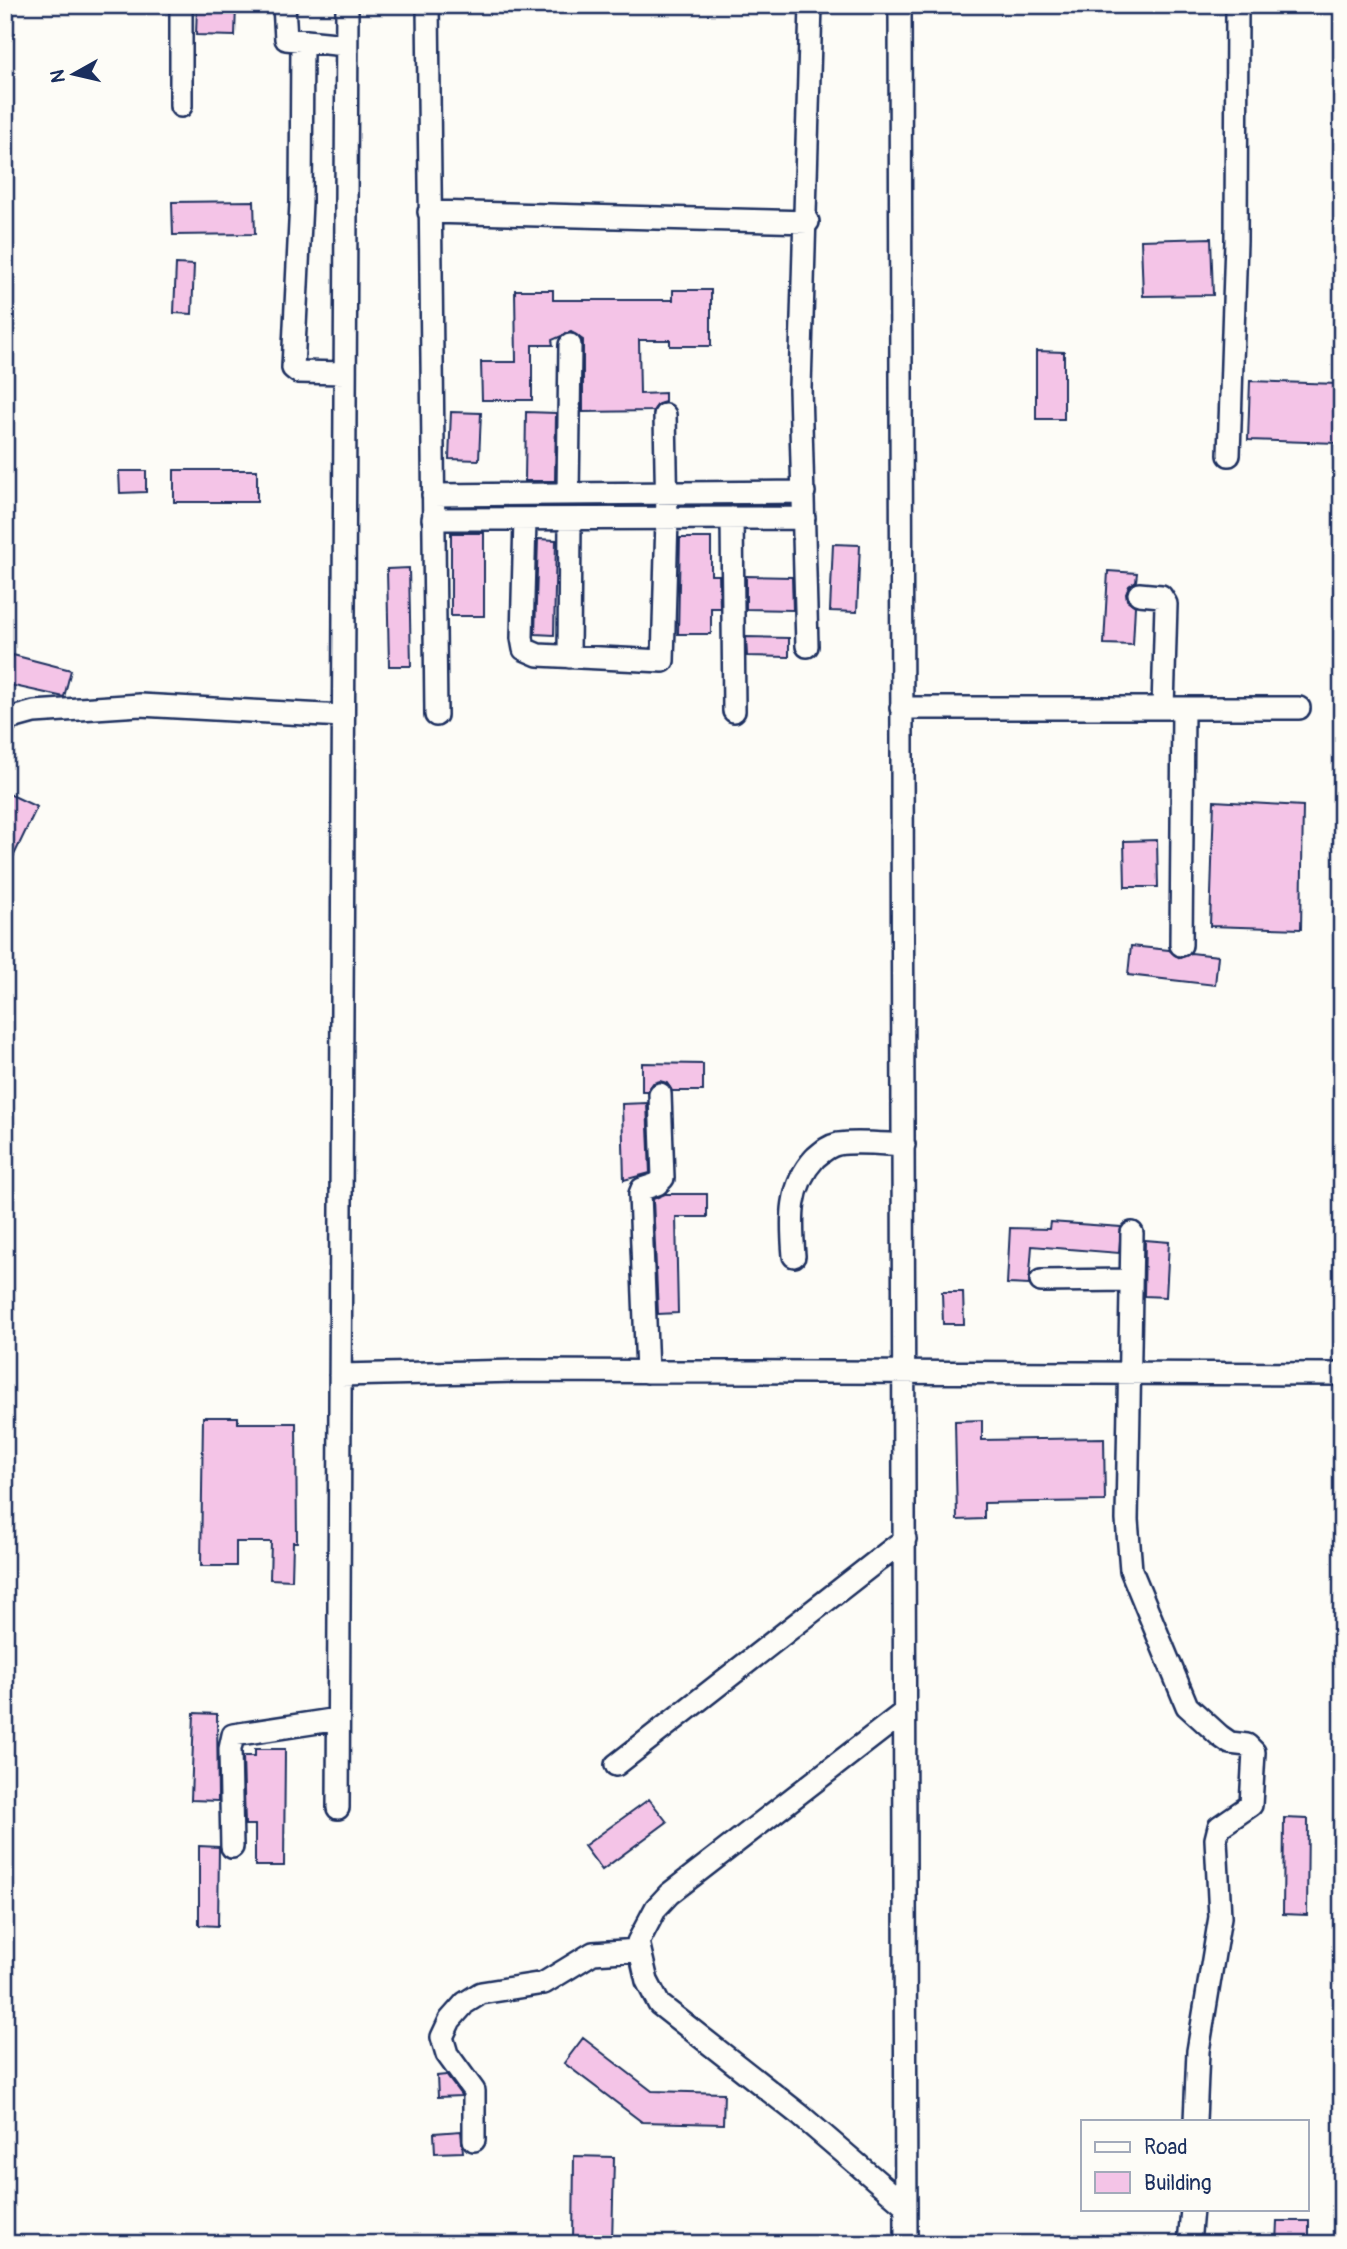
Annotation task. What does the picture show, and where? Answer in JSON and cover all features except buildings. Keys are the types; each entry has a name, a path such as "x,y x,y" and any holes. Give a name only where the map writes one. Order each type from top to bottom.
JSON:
{"street":[{"path":"181,5 181,106"},
{"path":"284,5 286,39 346,45"},
{"path":"338,1808 347,5"},
{"path":"428,5 436,715"},
{"path":"807,646 800,388 808,222 811,5"},
{"path":"900,5 906,2244"},
{"path":"1229,455 1236,241 1237,5"},
{"path":"302,41 301,202 293,368 298,372 345,373"},
{"path":"429,212 808,222"},
{"path":"568,494 570,345"},
{"path":"524,519 524,649 538,655 663,661 667,518 665,415"},
{"path":"433,495 804,492"},
{"path":"433,519 804,517"},
{"path":"732,518 734,711"},
{"path":"569,657 570,519"},
{"path":"1139,594 1161,596 1167,608 1181,945"},
{"path":"5,720 34,712 140,705 344,716"},
{"path":"901,708 1299,708"},
{"path":"647,1372 640,1194 642,1189 657,1184 663,1178 660,1094"},
{"path":"794,1256 792,1221 796,1188 804,1169 824,1149 837,1144 904,1145"},
{"path":"1132,1233 1127,1520 1131,1570 1138,1591 1158,1629 1187,1706 1220,1737 1230,1743 1247,1745 1254,1752 1251,1805 1219,1827 1216,1839 1220,1917 1198,2051 1195,2120"},
{"path":"1041,1281 1131,1280"},
{"path":"340,1375 647,1372 905,1375 1342,1374"},
{"path":"616,1765 905,1539"},
{"path":"903,1713 669,1894 643,1929 639,1950 647,1981 659,2004 800,2115 906,2206"},
{"path":"232,1847 230,1749 233,1735 237,1732 338,1719"},
{"path":"474,2140 474,2091 447,2054 442,2037 450,2020 465,2003 481,1993 544,1983 593,1952 639,1950"},
{"path":"1189,2244 1192,2210"}]}
